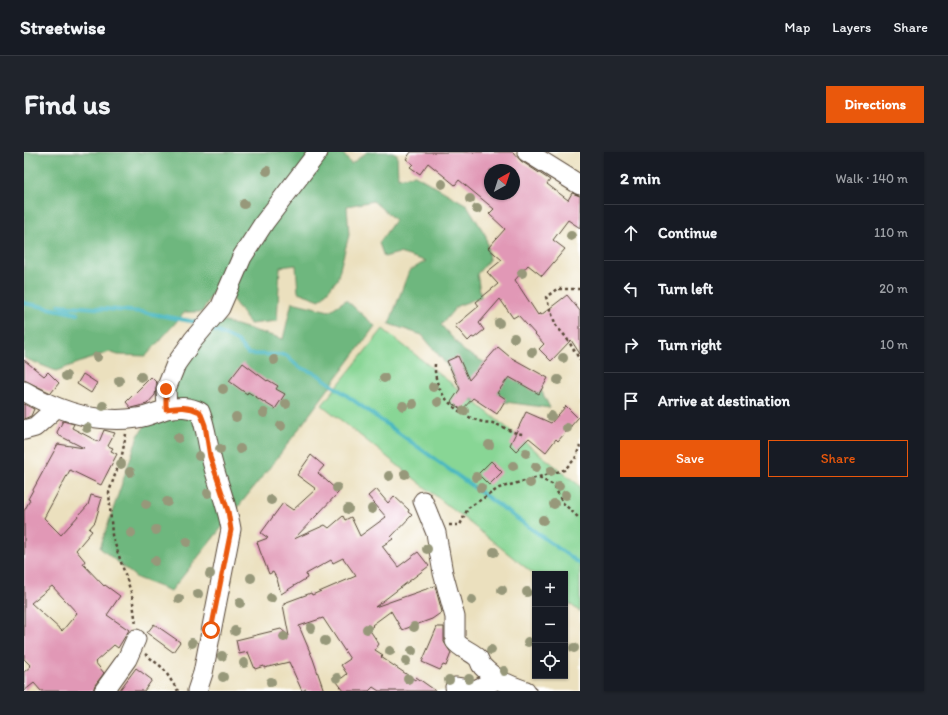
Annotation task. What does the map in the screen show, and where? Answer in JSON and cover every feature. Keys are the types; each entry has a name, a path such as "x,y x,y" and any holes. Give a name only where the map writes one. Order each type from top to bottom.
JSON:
{"street":[{"path":"166,409 166,389 176,364 193,340 220,308 242,257 264,223 318,152"},
{"path":"527,152 580,185"},
{"path":"24,391 56,408 67,412 122,420 139,418 166,409 180,407 191,408 200,412 205,425 210,457 228,511 231,530 203,673 197,691"},
{"path":"24,430 36,427 56,408"},
{"path":"423,500 436,533 443,573 455,617 455,641 464,650 478,658 481,665 505,684 526,691"},
{"path":"104,691 127,659 136,639"},
{"path":"455,687 475,690 498,679"}],"path":[{"path":"580,289 557,289 546,296 556,326 566,337 580,360"},
{"path":"435,364 434,375 437,385 444,397 453,406 483,422 495,423 507,430 524,434"},
{"path":"139,418 125,435 122,455 109,492 112,534 135,610 136,645 163,668 178,691"},
{"path":"433,526 460,525 468,508 483,496 499,488 564,470 575,459 580,446"},
{"path":"539,478 554,485 562,502 580,519"}],"green space":[{"path":"24,152 342,152 351,164 367,152 392,152 397,154 398,178 415,175 467,205 486,236 489,260 477,274 481,297 457,306 441,325 464,351 498,370 539,386 550,408 498,401 466,400 447,365 422,335 389,324 409,271 426,261 399,253 384,257 379,243 395,220 373,201 347,206 349,235 337,280 320,300 298,292 296,265 280,267 277,321 250,324 219,280 202,312 185,312 146,356 118,355 109,352 56,371 24,358"},
{"path":"346,300 375,326 278,457 171,591 137,578 100,548 138,436 189,359 219,320 283,339 292,302 329,311"},
{"path":"383,329 580,486 580,612 568,602 568,571 532,571 532,573 322,405"}],"building":[{"path":"411,152 513,152 521,161 550,180 547,184 568,200 572,193 580,196 580,228 568,220 553,240 565,249 542,276 528,265 515,280 538,315 540,313 541,315 567,295 580,311 580,354 571,340 551,361 539,349 544,344 518,315 513,318 500,299 479,323 484,330 468,341 455,326 479,306 476,302 498,284 487,272 502,260 488,248 505,229 489,214 494,209 459,180 455,185 428,163 420,174 410,167 413,164 406,159"},
{"path":"498,347 510,357 548,378 539,394 509,377 497,393 506,399 497,414 473,398 462,410 451,402 460,389 447,361 458,356 469,380"},
{"path":"24,360 44,376 48,372 59,383 51,393 24,380"},
{"path":"243,363 267,381 268,380 278,386 276,389 285,394 275,409 248,392 247,394 229,381"},
{"path":"83,374 97,383 91,393 77,384"},
{"path":"151,377 157,383 155,395 147,404 131,408 126,402"},
{"path":"24,404 34,409 31,416 24,419"},
{"path":"566,406 578,418 558,441 556,439 546,452 529,438 516,451 510,445 526,412 551,423"},
{"path":"63,421 74,424 72,428 99,442 104,430 115,433 108,446 113,448 111,451 117,454 101,485 70,470 44,518 61,535 88,505 91,495 102,498 95,522 89,529 92,531 76,550 85,561 83,564 104,586 105,585 120,596 107,615 129,630 118,648 114,645 95,662 104,673 95,685 93,691 41,691 34,683 24,691 24,672 31,666 24,659 24,511 30,500 28,499 58,444 84,448 58,435 57,432","holes":["52,586 77,613 62,631 31,603"]},
{"path":"311,455 324,466 318,473 339,492 294,539 325,525 329,528 343,516 345,520 351,517 360,536 386,517 368,496 376,489 388,503 394,496 409,510 408,512 412,515 391,537 393,539 382,546 398,567 418,552 429,566 375,607 435,586 442,612 432,619 402,630 391,611 369,629 379,644 375,650 383,655 381,657 415,680 416,677 436,691 379,691 373,687 369,691 344,691 337,682 347,674 341,665 350,659 323,618 299,626 313,659 324,691 307,691 306,689 302,691 289,662 255,669 248,652 239,654 236,640 281,629 289,636 283,605 285,605 284,603 311,593 312,595 356,576 343,558 333,563 331,560 306,574 307,578 281,594 277,579 273,572 269,574 260,551 257,542 268,538 261,533 283,503 293,510 316,489 297,475"},
{"path":"491,461 502,472 489,485 478,474"},
{"path":"154,624 180,642 173,652 147,633"},
{"path":"437,627 444,627 444,642 451,653 446,666 443,665 440,670 422,662"},
{"path":"136,668 152,680 144,691 119,691"}],"waterway":[{"path":"24,303 78,314 59,305 142,312 201,323"},
{"path":"209,328 237,341 248,354 286,355 299,367 317,374 580,564"}],"route":[{"path":"166,389 166,409 180,407 191,408 200,412 205,425 210,457 228,511 231,530 211,630"}]}
